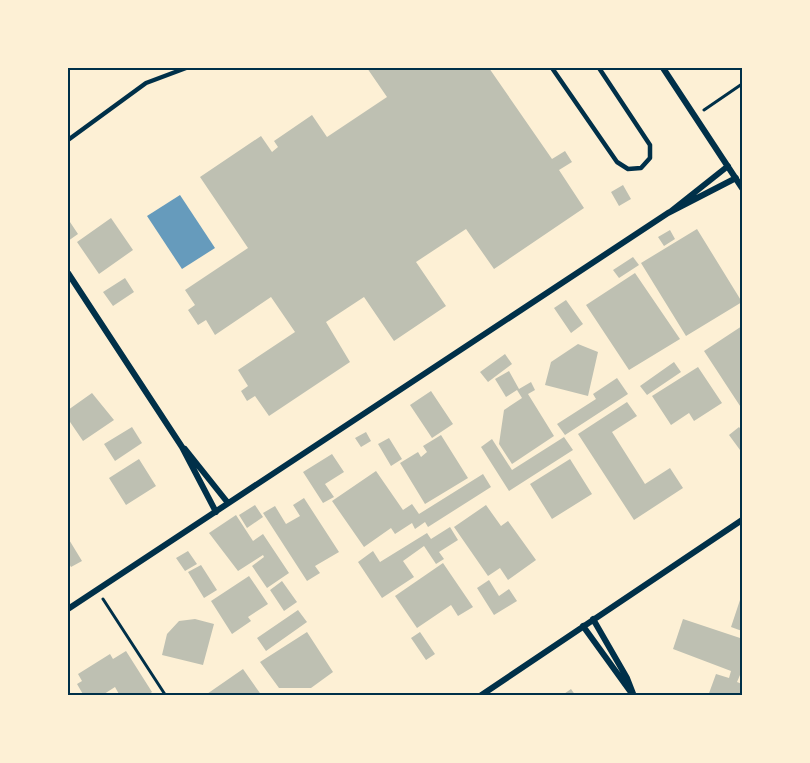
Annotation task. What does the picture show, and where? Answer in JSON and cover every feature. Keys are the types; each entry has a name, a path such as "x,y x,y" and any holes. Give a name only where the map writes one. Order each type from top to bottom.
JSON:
{"street":[{"path":"663,68 742,188"},
{"path":"68,609 669,212 728,166"},
{"path":"669,212 736,178"},
{"path":"68,273 182,447 216,512"},
{"path":"182,447 228,503"},
{"path":"480,696 742,520"},
{"path":"593,619 627,678 634,696"},
{"path":"583,626 634,696"}],"lane":[{"path":"68,140 146,83 186,68"},
{"path":"552,68 617,162 628,169 641,168 650,158 650,145 599,68"}],"path":[{"path":"695,116 742,84"},
{"path":"97,590 166,696"}],"water":[{"path":"180,195 215,248 182,269 147,216"}],"building":[{"path":"367,68 489,68 552,159 565,151 572,162 559,170 584,208 494,269 466,229 416,262 446,306 394,341 364,297 326,322 350,362 269,416 255,396 247,401 241,391 248,386 238,370 295,332 271,297 215,335 206,320 198,325 188,310 195,305 185,290 248,248 200,177 261,136 272,152 278,147 274,141 312,115 327,137 387,97"},
{"path":"623,185 631,199 619,206 611,192"},
{"path":"111,218 133,250 99,274 77,242"},
{"path":"68,219 78,234 68,241"},
{"path":"697,229 742,302 686,336 641,263"},
{"path":"670,230 675,239 664,246 658,237"},
{"path":"633,257 639,265 619,278 613,270"},
{"path":"635,273 680,339 629,370 586,305"},
{"path":"125,278 134,292 113,306 103,292"},
{"path":"566,300 583,324 571,333 554,308"},
{"path":"742,326 742,409 704,351"},
{"path":"578,344 598,352 588,396 545,385 551,362"},
{"path":"505,354 512,364 488,382 480,372"},
{"path":"674,362 681,372 647,395 640,386"},
{"path":"698,367 722,403 694,421 689,413 671,425 652,396"},
{"path":"509,371 519,389 531,382 535,390 528,394 554,436 512,464 499,444 504,410 522,398 517,390 506,397 495,379"},
{"path":"617,378 628,394 565,435 557,424 596,399 593,394"},
{"path":"431,391 453,424 432,438 410,405"},
{"path":"92,393 114,420 83,441 68,419 68,410"},
{"path":"627,402 637,416 612,432 645,484 670,468 683,488 634,520 578,434"},
{"path":"132,427 142,443 115,461 104,444"},
{"path":"739,427 742,431 740,450 729,435"},
{"path":"366,432 371,441 361,447 355,438"},
{"path":"441,435 468,478 425,504 400,463 418,452 421,457 427,452 423,446"},
{"path":"564,437 573,450 509,491 481,447 492,439 512,470"},
{"path":"389,438 402,459 391,466 378,444"},
{"path":"332,454 344,472 325,484 334,497 323,503 303,472"},
{"path":"139,459 156,486 126,505 109,478"},
{"path":"570,459 592,494 552,519 530,484"},
{"path":"376,471 403,510 412,504 419,514 483,474 491,487 428,527 425,522 415,529 412,523 395,534 391,528 364,547 332,501"},
{"path":"304,498 339,552 315,566 320,573 307,581 263,513 275,506 286,524 300,516 293,505"},
{"path":"255,505 263,517 247,528 239,515"},
{"path":"486,505 501,526 508,521 536,560 508,580 500,568 488,576 454,527"},
{"path":"236,515 253,541 263,534 289,573 267,588 252,566 264,557 263,555 238,571 209,533"},
{"path":"450,527 458,540 439,552 444,559 436,564 424,546 403,561 414,577 382,598 358,562 373,551 380,562 427,533 431,539"},
{"path":"68,538 82,561 71,567 68,562"},
{"path":"188,551 197,564 185,571 176,558"},
{"path":"443,563 473,607 458,616 451,605 417,628 395,596"},
{"path":"201,565 217,590 204,598 188,572"},
{"path":"249,576 268,604 248,617 251,621 232,634 211,601"},
{"path":"489,580 499,596 509,589 517,601 494,615 477,588"},
{"path":"282,581 297,602 284,611 270,590"},
{"path":"742,594 742,631 731,627"},
{"path":"298,610 307,622 266,651 257,638"},
{"path":"195,619 214,624 203,665 162,655 167,634 179,621"},
{"path":"683,619 740,638 742,632 742,675 737,682 742,684 742,696 708,696 716,674 729,678 731,671 673,649"},
{"path":"307,632 333,672 311,688 279,688 260,662"},
{"path":"420,632 435,654 426,660 411,638"},
{"path":"126,651 152,692 147,696 120,696 115,687 101,696 84,696 77,684 82,681 78,674 110,654 113,659"},
{"path":"243,669 262,696 204,696"},
{"path":"571,689 576,696 561,696"}]}
